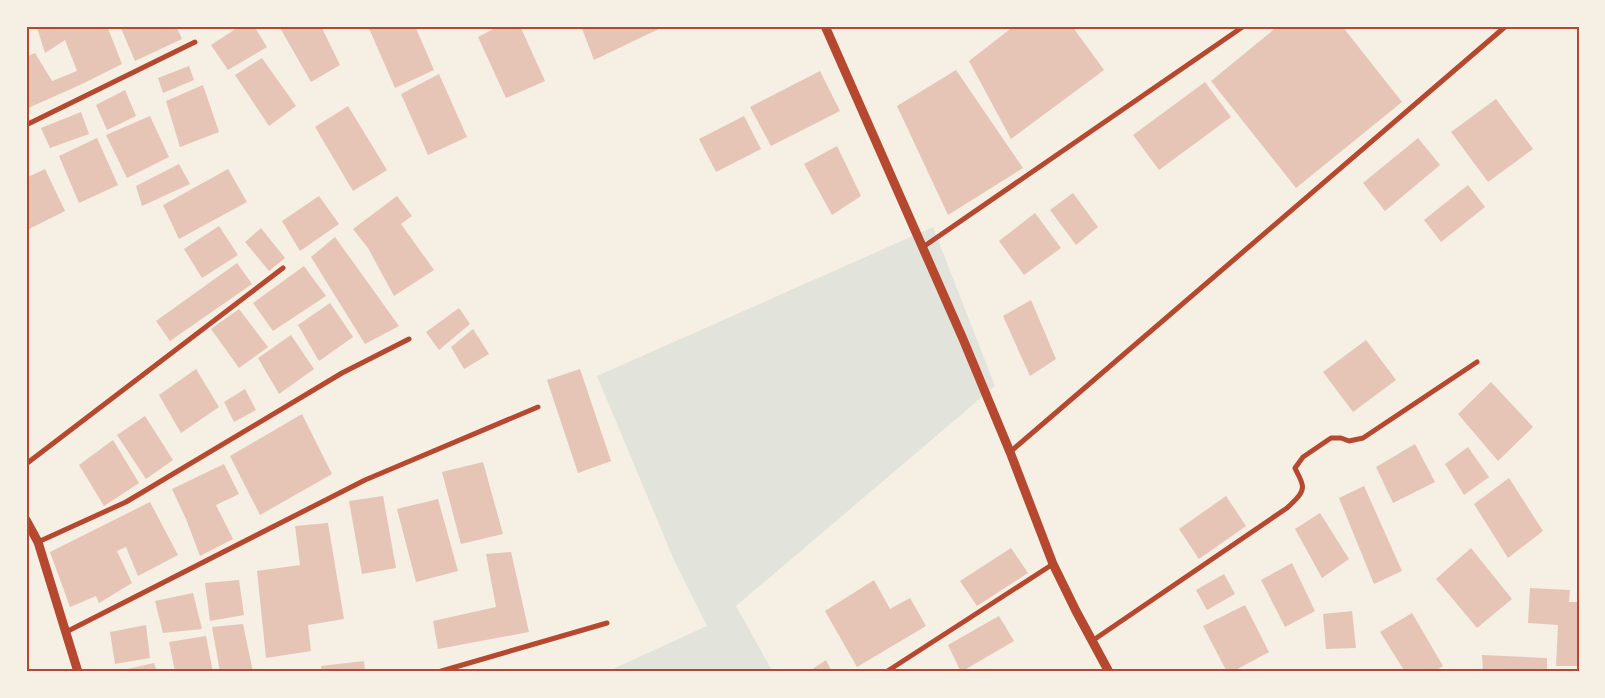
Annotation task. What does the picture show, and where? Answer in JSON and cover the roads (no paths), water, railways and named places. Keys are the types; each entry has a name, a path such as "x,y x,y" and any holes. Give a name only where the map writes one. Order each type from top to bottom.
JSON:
{"street":[{"path":"825,26 923,247 1010,452 1053,564 1109,672"},
{"path":"923,247 1244,26"},
{"path":"1010,452 1506,26"},
{"path":"26,125 196,42"},
{"path":"26,464 283,268"},
{"path":"38,542 126,502 342,373 409,339"},
{"path":"1092,641 1287,508 1297,498 1302,489 1302,483 1295,468 1303,457 1331,438 1341,438 1349,441 1363,438 1477,362"},
{"path":"65,632 365,480 538,407"},
{"path":"26,520 38,542 78,672"},
{"path":"886,672 1053,564"},
{"path":"438,672 607,622"}]}
